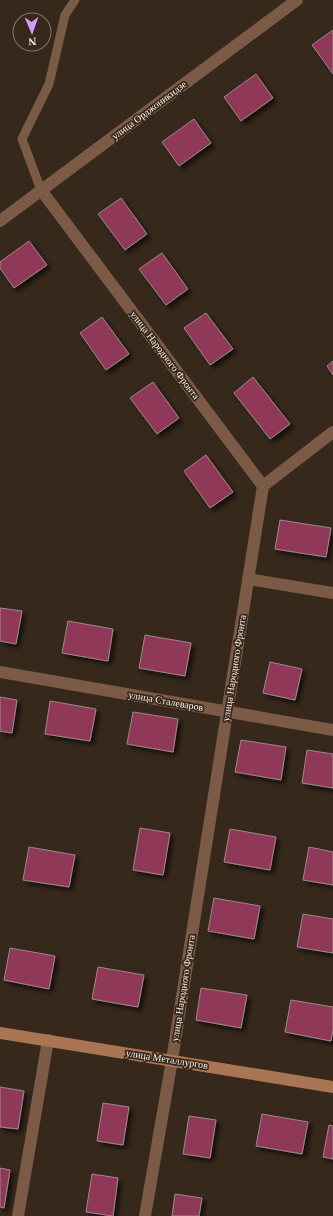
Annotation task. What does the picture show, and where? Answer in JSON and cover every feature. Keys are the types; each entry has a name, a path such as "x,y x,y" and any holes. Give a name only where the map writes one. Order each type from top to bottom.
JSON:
{"main road":[{"name":"улица Металлургов","path":"0,1032 333,1087"}],"street":[{"name":"улица Орджоникидзе","path":"0,221 297,0"},
{"name":"улица Народного Фронта","path":"41,190 263,486 172,1060 145,1216"},
{"path":"263,486 333,432"},
{"path":"248,579 333,593"},
{"name":"улица Сталеваров","path":"0,672 333,730"},
{"path":"18,1216 48,1040"}],"lane":[{"path":"41,190 22,139 49,84 65,15 75,0"}],"building":[{"path":"333,30 333,74 312,45"},
{"path":"256,74 273,98 241,121 224,97"},
{"path":"194,119 211,143 179,166 162,142"},
{"path":"121,198 147,234 125,250 98,214"},
{"path":"29,241 47,265 14,288 0,268 0,262"},
{"path":"162,253 188,289 166,305 139,269"},
{"path":"206,313 233,349 210,365 184,328"},
{"path":"102,317 129,354 106,370 80,333"},
{"path":"333,361 333,375 327,366"},
{"path":"253,377 290,424 270,439 234,393"},
{"path":"153,382 179,418 157,434 130,398"},
{"path":"206,455 233,492 210,508 184,471"},
{"path":"280,520 331,528 326,557 275,549"},
{"path":"0,608 22,611 16,644 0,641"},
{"path":"68,621 113,629 108,661 62,653"},
{"path":"145,635 191,643 185,676 139,668"},
{"path":"270,662 302,669 295,700 263,693"},
{"path":"0,697 17,700 12,733 0,731"},
{"path":"50,701 96,709 90,741 45,734"},
{"path":"133,712 178,719 173,752 127,744"},
{"path":"241,740 286,747 281,780 235,772"},
{"path":"307,750 333,754 333,788 302,783"},
{"path":"140,828 170,833 163,875 133,870"},
{"path":"230,829 276,837 270,870 224,862"},
{"path":"29,847 75,855 69,887 23,880"},
{"path":"309,847 333,852 333,885 303,880"},
{"path":"214,898 260,906 254,939 208,931"},
{"path":"303,914 333,919 333,953 297,947"},
{"path":"10,948 55,956 49,989 4,980"},
{"path":"98,967 144,975 138,1007 92,999"},
{"path":"201,988 247,995 241,1028 196,1020"},
{"path":"291,1000 333,1007 333,1030 331,1041 285,1032"},
{"path":"0,1087 24,1091 18,1129 0,1127"},
{"path":"103,1103 129,1107 123,1145 97,1141"},
{"path":"262,1114 308,1122 302,1154 256,1146"},
{"path":"189,1116 216,1120 210,1158 183,1154"},
{"path":"329,1125 333,1126 333,1159 323,1157"},
{"path":"0,1168 10,1170 4,1208 0,1207"},
{"path":"92,1174 118,1178 113,1216 86,1212"},
{"path":"175,1194 202,1198 199,1216 172,1216"}]}
